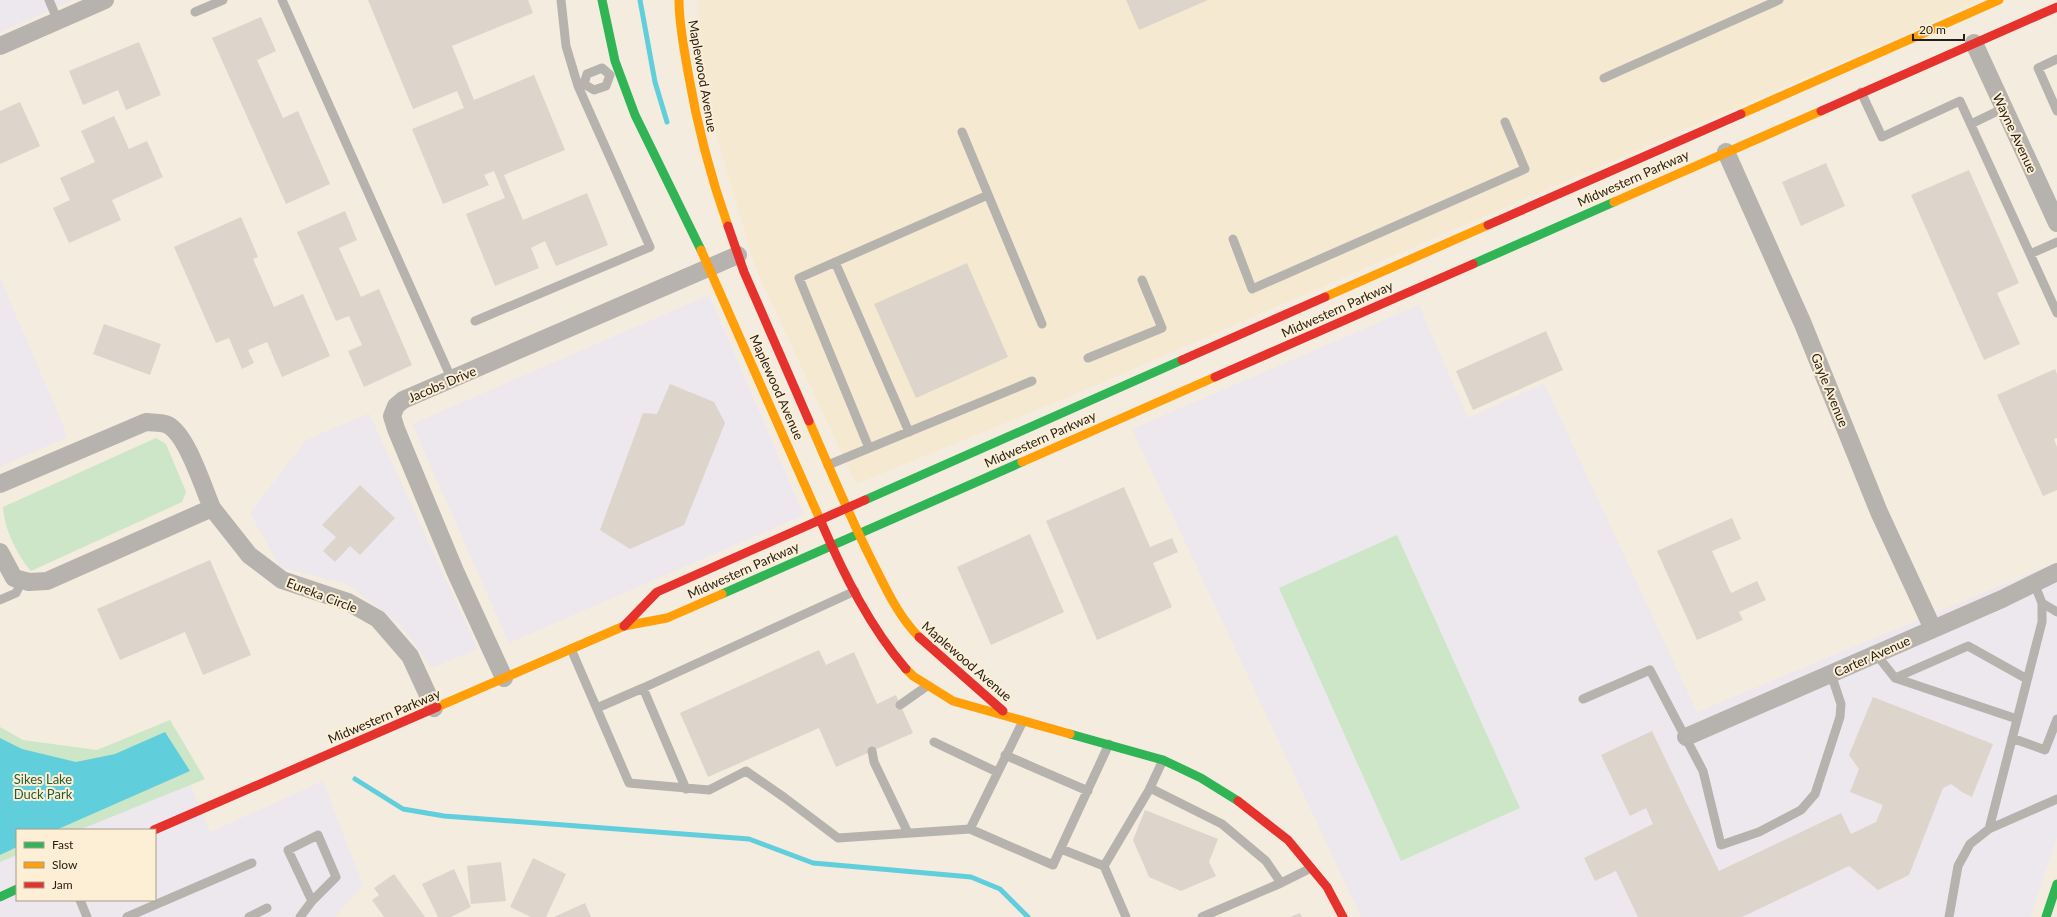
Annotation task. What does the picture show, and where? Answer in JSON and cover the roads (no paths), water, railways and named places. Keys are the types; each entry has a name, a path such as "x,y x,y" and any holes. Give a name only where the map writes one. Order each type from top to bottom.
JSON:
{"main road":[{"name":"Maplewood Avenue","path":"602,0 615,73 710,267 831,545 855,592 890,650 913,676 953,700 1163,760 1201,778 1244,806 1288,840 1327,887 1343,917"},
{"name":"Maplewood Avenue","path":"679,0 679,21 697,124 713,185 738,254 858,533 890,597 908,626 958,673 1009,715"},
{"name":"Midwestern Parkway","path":"624,626 657,592 847,508 1217,349 1587,186 1999,0"},
{"name":"Midwestern Parkway","path":"156,829 624,626 667,618 1225,368 1725,148 1861,92 2057,7"},
{"path":"2046,917 2057,884"},
{"path":"0,897 16,889"}],"street":[{"path":"0,46 105,0"},
{"name":"Wayne Avenue","path":"1974,43 2057,223"},
{"name":"Gayle Avenue","path":"1725,148 1803,324 1880,512 1933,629"},
{"name":"Jacobs Drive","path":"504,678 455,571 392,416 396,406 403,400 452,380 738,254"},
{"name":"Eureka Circle","path":"0,484 146,422 167,425 180,435 212,508 249,555 282,580 348,602 378,619 410,656 434,708"},
{"path":"0,552 14,578 22,581 47,581 212,508"},
{"name":"Carter Avenue","path":"1686,737 1933,629 2057,572"}],"lane":[{"path":"49,0 58,21"},
{"path":"195,12 223,0"},
{"path":"282,0 452,380"},
{"path":"475,321 650,247 566,46 562,0"},
{"path":"1604,78 1780,0"},
{"path":"2057,59 2038,68 2057,111"},
{"path":"602,68 615,73 606,86 594,90 581,85 587,74 602,68"},
{"path":"1861,92 1882,137 1960,101 2030,254 2053,295 2057,313"},
{"path":"1971,124 2004,108"},
{"path":"1233,239 1252,289 1525,169 1505,122"},
{"path":"962,132 1042,324"},
{"path":"869,448 799,278 988,195"},
{"path":"2030,254 2057,242"},
{"path":"835,262 909,432"},
{"path":"1088,358 1162,328 1142,280"},
{"path":"828,465 1032,381"},
{"path":"0,600 16,593 22,581"},
{"path":"1989,829 2042,622 2042,603 2034,583"},
{"path":"597,708 855,592"},
{"path":"2042,603 2057,612"},
{"path":"1895,678 1968,646 2027,679"},
{"path":"571,649 629,783 709,790 746,771 838,838 970,829 1053,865 1109,744"},
{"path":"1876,654 1895,678 2017,719"},
{"path":"1583,699 1650,670 1703,771 1721,845 1759,832 1801,810 1815,794 1840,717 1841,704 1831,674"},
{"path":"900,705 929,685"},
{"path":"643,688 686,789"},
{"path":"2012,738 2045,750 2057,719"},
{"path":"970,829 1023,720"},
{"path":"934,742 997,772"},
{"path":"872,751 874,762 908,833"},
{"path":"1005,755 1088,791"},
{"path":"1104,866 1150,788 1163,760"},
{"path":"1150,788 1222,824 1266,861 1281,883"},
{"path":"1949,917 1958,866 1970,844 1989,829 2057,799"},
{"path":"300,917 312,901 336,878 318,835 288,850 312,901"},
{"path":"1061,849 1104,866 1126,917"},
{"path":"127,917 252,863"},
{"path":"1202,917 1214,915 1311,868"},
{"path":"80,901 87,917"},
{"path":"249,917 267,908"}],"water":[{"name":"Sikes Lake Duck Park","path":"165,732 190,771 58,829 16,829 16,847 0,855 0,738 22,749 76,762 115,754"}],"waterway":[{"path":"640,0 655,82 667,122"},
{"path":"355,779 403,809 444,816 749,839 813,863 971,877 1000,889 1028,917"}]}
